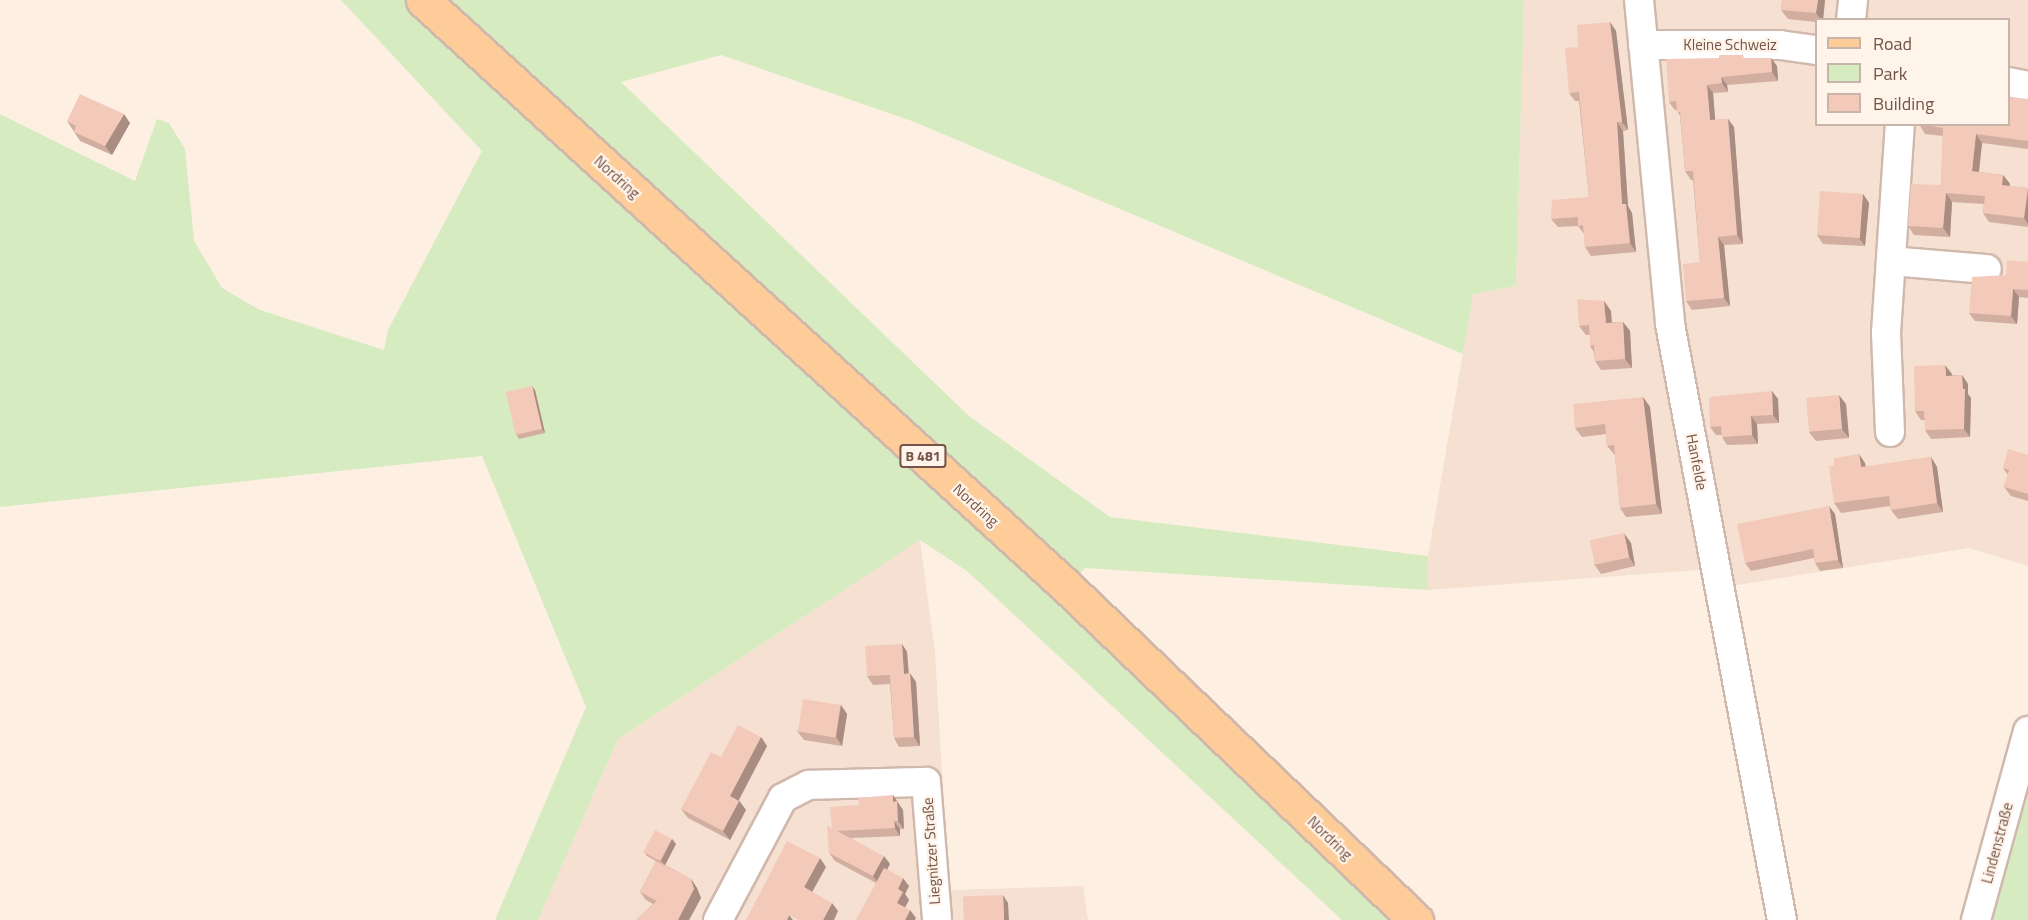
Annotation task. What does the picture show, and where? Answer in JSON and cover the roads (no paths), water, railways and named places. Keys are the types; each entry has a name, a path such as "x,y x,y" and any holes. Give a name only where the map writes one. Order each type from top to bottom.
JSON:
{"main road":[{"name":"Nordring","path":"423,0 1064,584 1416,920"}],"street":[{"name":"Hanfelde","path":"1640,0 1670,324 1782,920"},
{"path":"1851,18 1852,0"},
{"name":"Kleine Schweiz","path":"1643,45 1780,45 1815,50"},
{"path":"2010,82 2028,86"},
{"path":"1890,432 1886,333 1900,126"},
{"path":"1891,261 1987,268"},
{"name":"Lindenstraße","path":"1976,920 2028,731"},
{"name":"Liegnitzer Straße","path":"718,920 783,798 809,785 926,782 937,920"}]}
